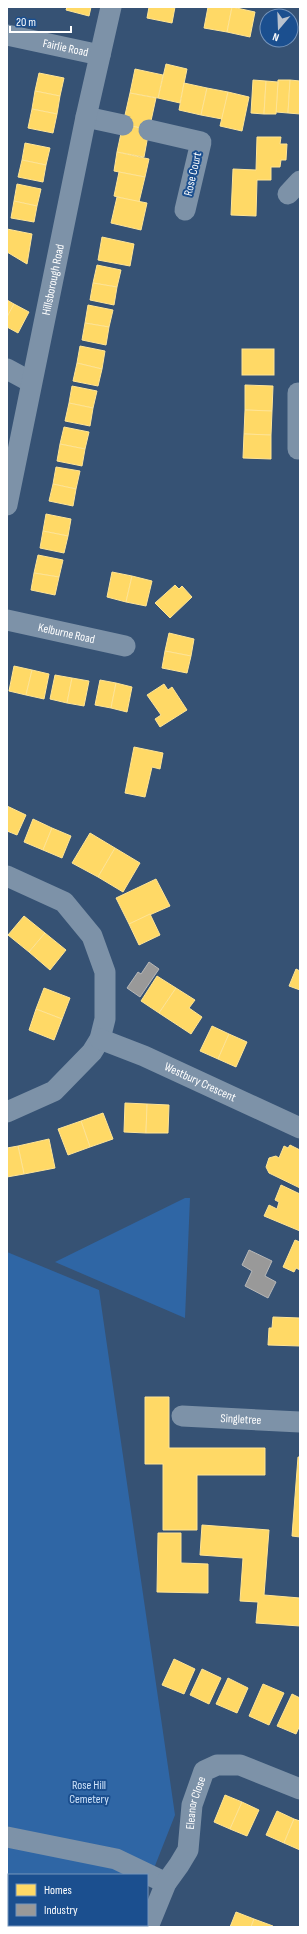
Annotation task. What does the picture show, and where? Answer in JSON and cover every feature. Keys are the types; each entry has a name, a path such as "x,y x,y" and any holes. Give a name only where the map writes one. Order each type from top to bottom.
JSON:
{"street":[{"name":"Hillsborough Road","path":"7,505 86,117 111,7"},
{"name":"Fairlie Road","path":"7,35 100,55"},
{"path":"86,117 123,125"},
{"name":"Rose Court","path":"149,130 201,142 185,210"},
{"path":"7,369 31,382"},
{"path":"298,393 298,449"},
{"name":"Kelburne Road","path":"7,620 125,646"},
{"path":"7,876 64,902 92,936 105,972 105,1019 100,1039 92,1052 54,1091 7,1112"},
{"name":"Westbury Crescent","path":"100,1039 144,1056 300,1128"},
{"name":"Singletree","path":"182,1416 300,1422"},
{"name":"Eleanor Close","path":"148,1927 166,1883 180,1865 188,1850 192,1805 204,1771 217,1765 240,1765 300,1790"},
{"path":"7,1837 116,1859 147,1874"},
{"path":"148,1874 166,1883"}],"green space":[{"path":"185,1198 190,1198 185,1318 55,1262"},
{"name":"Rose Hill Cemetery","path":"7,1252 99,1290 175,1815 148,1883 148,1874 8,1874 7,1876"}],"building: Homes":[{"path":"67,7 91,7 89,16 66,10"},
{"path":"149,7 175,7 172,23 147,18"},
{"path":"208,7 232,7 227,32 204,28"},
{"path":"232,7 255,12 250,37 227,32"},
{"path":"166,64 187,69 180,103 158,98"},
{"path":"135,69 163,75 158,98 130,93"},
{"path":"39,73 64,78 60,96 35,91"},
{"path":"253,80 266,81 264,114 251,113"},
{"path":"278,80 290,80 288,113 276,112"},
{"path":"290,80 300,81 300,114 288,113"},
{"path":"266,81 278,82 276,114 264,114"},
{"path":"184,83 207,88 201,115 179,110"},
{"path":"207,88 228,92 222,119 201,115"},
{"path":"35,91 60,96 57,114 32,109"},
{"path":"228,92 249,97 242,131 220,126"},
{"path":"130,93 156,98 149,130 123,124"},
{"path":"32,109 57,114 53,133 28,128"},
{"path":"123,124 149,130 144,157 117,152"},
{"path":"257,137 281,137 280,144 287,144 286,160 281,160 280,167 271,167 271,180 257,180 256,216 231,215 233,169 256,170"},
{"path":"25,143 50,148 46,165 22,160"},
{"path":"117,152 149,159 145,177 114,171"},
{"path":"22,160 46,165 43,182 18,177"},
{"path":"119,172 145,177 139,202 114,196"},
{"path":"17,184 41,189 37,206 14,201"},
{"path":"117,197 147,203 141,230 111,223"},
{"path":"14,201 37,206 34,222 11,218"},
{"path":"7,229 32,234 27,264 7,252"},
{"path":"102,237 134,244 130,266 98,260"},
{"path":"97,265 121,270 117,287 93,283"},
{"path":"93,283 117,287 114,305 90,300"},
{"path":"7,300 14,304 7,317"},
{"path":"14,304 29,312 18,333 7,327 7,317"},
{"path":"88,305 113,310 109,327 85,323"},
{"path":"85,323 109,327 106,345 82,340"},
{"path":"80,346 105,351 102,369 77,363"},
{"path":"242,349 274,349 274,375 242,375"},
{"path":"77,363 102,369 98,386 73,381"},
{"path":"245,385 273,386 272,411 245,410"},
{"path":"72,386 97,391 93,408 69,403"},
{"path":"69,403 93,408 90,426 65,421"},
{"path":"245,410 272,411 271,435 244,434"},
{"path":"64,427 89,432 85,449 60,444"},
{"path":"244,434 271,435 271,459 243,458"},
{"path":"60,444 85,449 82,466 57,461"},
{"path":"56,467 80,471 76,489 53,484"},
{"path":"53,484 76,489 73,506 49,501"},
{"path":"46,514 71,519 68,536 43,531"},
{"path":"43,531 68,536 64,553 40,548"},
{"path":"38,555 63,560 59,577 34,573"},
{"path":"112,572 132,576 126,602 107,597"},
{"path":"34,573 59,577 55,595 31,590"},
{"path":"132,576 152,581 146,606 126,602"},
{"path":"175,585 179,589 182,586 192,597 170,618 155,603"},
{"path":"169,633 194,639 191,656 165,651"},
{"path":"165,651 191,656 187,673 162,668"},
{"path":"14,666 32,670 26,695 9,691"},
{"path":"32,670 49,674 44,699 26,695"},
{"path":"55,675 72,678 67,703 50,699"},
{"path":"72,678 89,681 84,706 67,703"},
{"path":"100,680 116,683 111,708 95,705"},
{"path":"116,683 132,687 127,712 111,708"},
{"path":"164,684 168,690 172,687 187,710 160,727 155,719 161,715 147,695"},
{"path":"134,747 163,753 160,769 152,767 145,797 125,793"},
{"path":"7,806 26,815 17,835 7,831"},
{"path":"33,819 52,828 43,850 24,842"},
{"path":"52,828 71,836 62,858 43,850"},
{"path":"90,833 115,848 98,877 72,863"},
{"path":"115,848 140,863 123,892 98,877"},
{"path":"156,879 170,906 129,924 116,898"},
{"path":"150,914 160,935 139,945 129,924"},
{"path":"24,916 45,933 29,952 8,935"},
{"path":"45,933 66,950 50,970 29,952"},
{"path":"296,969 300,971 300,990 289,986"},
{"path":"157,976 176,988 159,1013 141,1001"},
{"path":"44,988 70,998 62,1019 36,1009"},
{"path":"176,988 195,1000 189,1008 202,1017 191,1034 159,1013"},
{"path":"36,1009 62,1019 54,1040 29,1030"},
{"path":"212,1026 229,1034 218,1059 200,1051"},
{"path":"229,1034 247,1042 236,1067 218,1059"},
{"path":"125,1103 147,1104 146,1133 124,1132"},
{"path":"147,1104 169,1105 168,1133 146,1133"},
{"path":"103,1113 113,1139 90,1147 81,1121"},
{"path":"81,1121 90,1147 68,1155 58,1129"},
{"path":"49,1139 55,1168 24,1174 18,1146"},
{"path":"290,1145 300,1150 300,1188 269,1173 266,1167 269,1158 276,1156 279,1158 284,1146 288,1148"},
{"path":"18,1146 24,1174 7,1177 7,1148"},
{"path":"281,1185 300,1194 300,1231 264,1216 269,1205 277,1209 279,1202 275,1200"},
{"path":"295,1240 300,1242 300,1270 296,1268 294,1272 283,1267"},
{"path":"273,1317 300,1318 300,1346 268,1345 269,1328 272,1328"},
{"path":"145,1397 169,1397 169,1448 265,1448 265,1475 197,1475 197,1530 163,1530 163,1464 145,1464"},
{"path":"298,1457 300,1457 300,1537 292,1536"},
{"path":"202,1525 269,1530 264,1595 300,1598 300,1626 256,1623 258,1602 240,1601 243,1558 200,1555"},
{"path":"158,1533 181,1533 181,1563 208,1564 208,1593 157,1592"},
{"path":"174,1659 195,1669 184,1694 162,1685"},
{"path":"202,1669 221,1678 209,1704 190,1695"},
{"path":"228,1678 248,1688 237,1713 216,1704"},
{"path":"263,1684 284,1693 269,1725 249,1716"},
{"path":"292,1694 300,1698 300,1725 296,1734 277,1726"},
{"path":"225,1795 242,1802 230,1829 214,1822"},
{"path":"242,1802 259,1810 247,1836 230,1829"},
{"path":"277,1811 294,1819 284,1843 266,1835"},
{"path":"294,1819 300,1821 300,1850 284,1843"},
{"path":"236,1912 254,1919 251,1927 230,1927"},
{"path":"254,1919 273,1926 273,1927 251,1927"}],"building: Industry":[{"path":"149,962 159,969 140,997 127,988 138,972 141,974"},
{"path":"249,1250 272,1261 265,1276 276,1282 268,1298 245,1286 252,1271 242,1265"}]}
